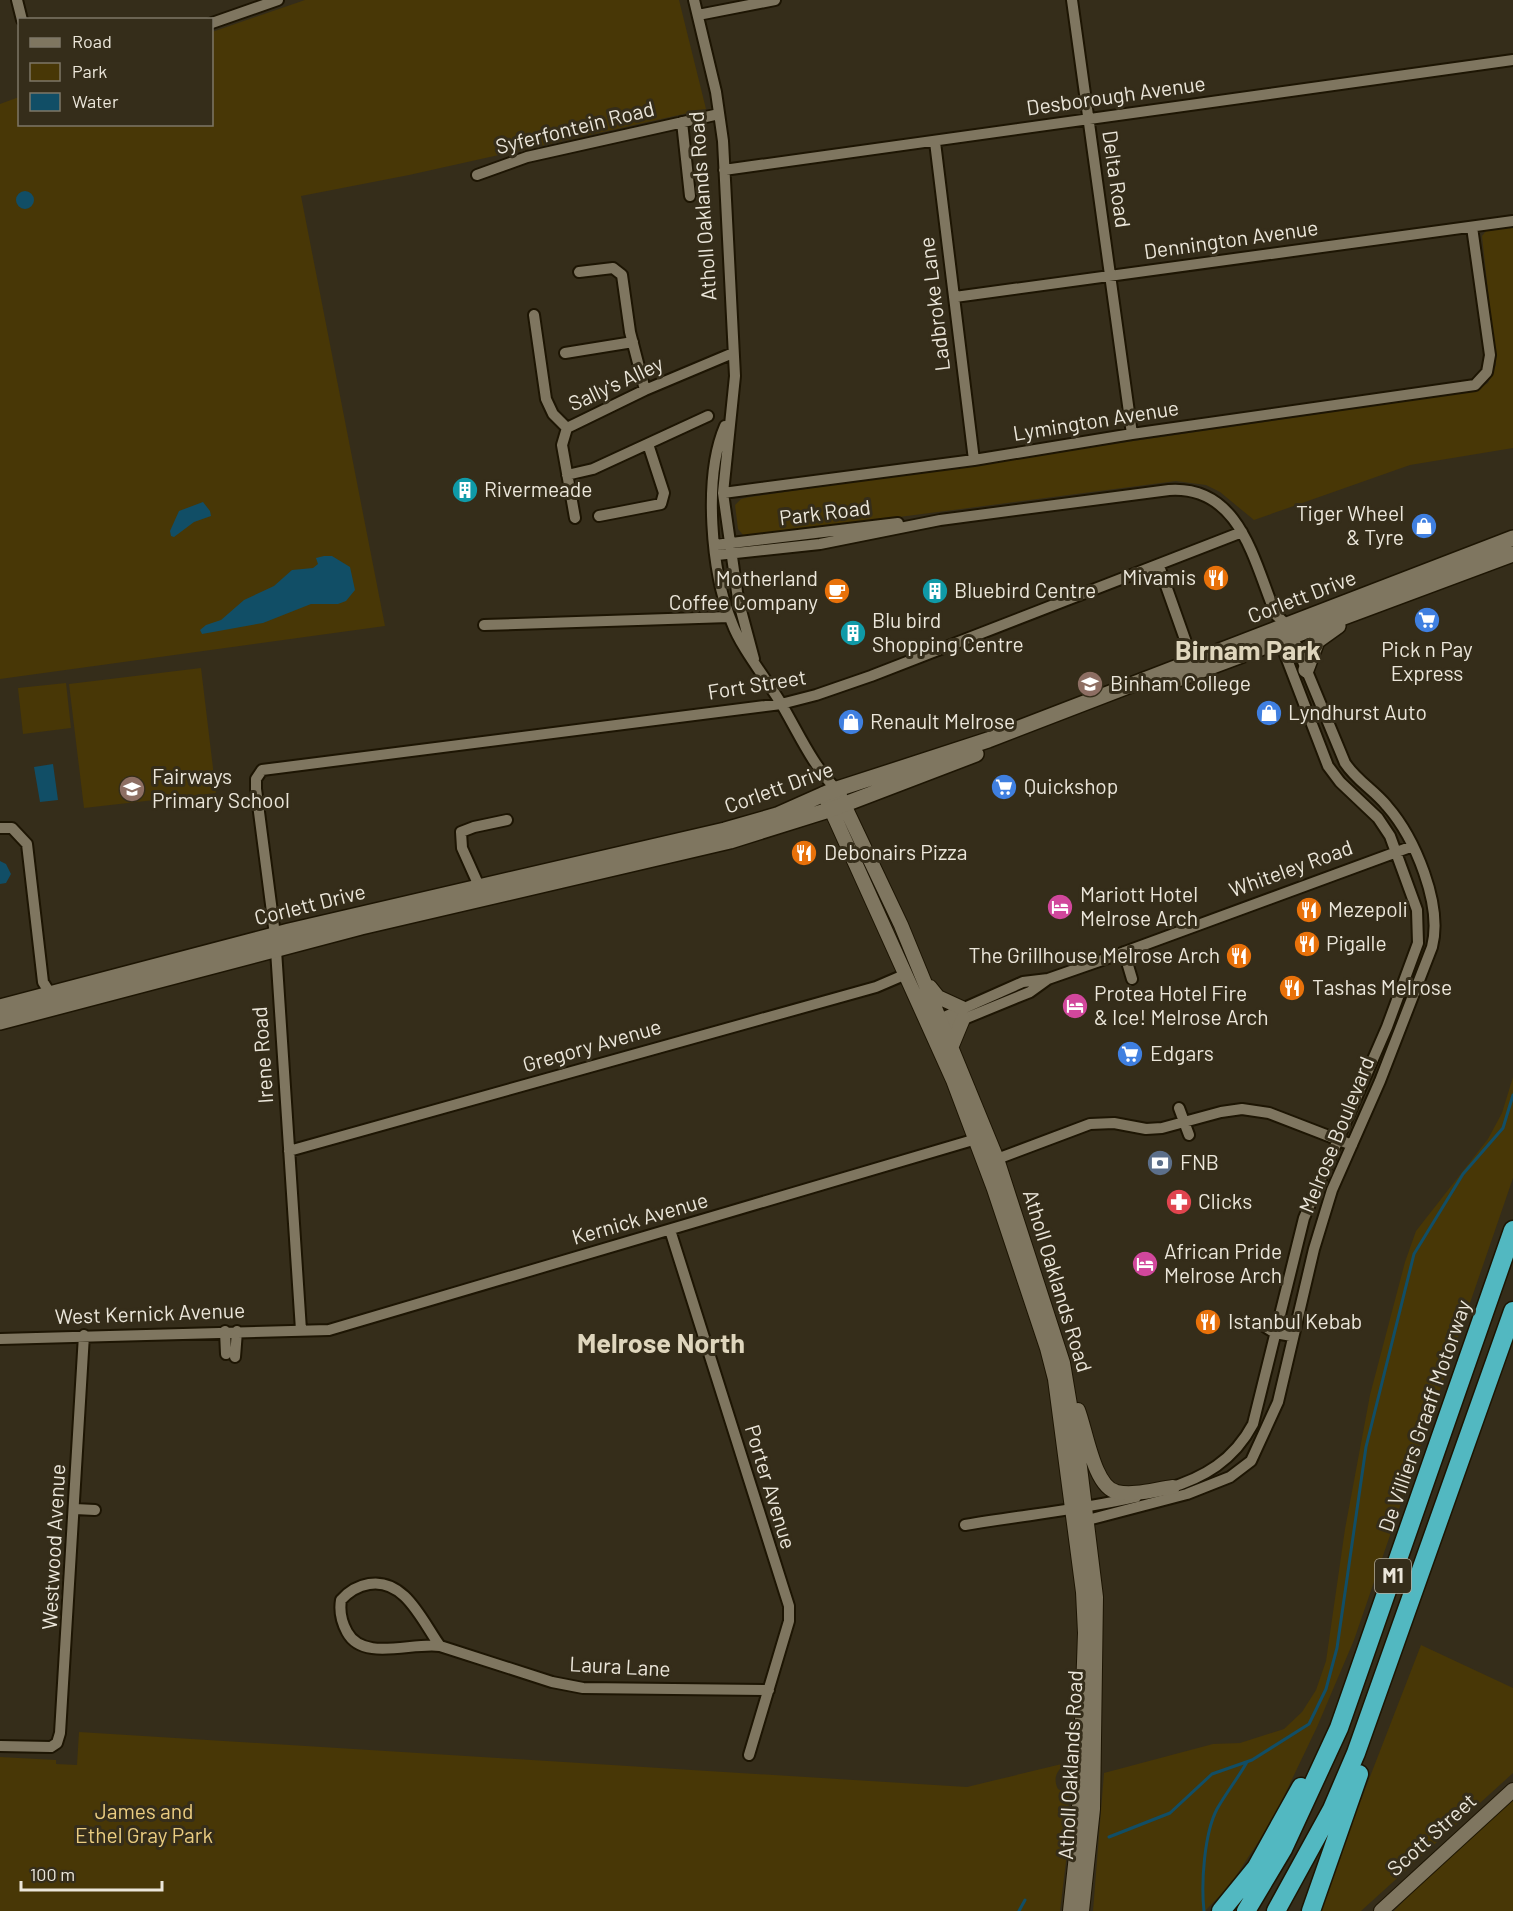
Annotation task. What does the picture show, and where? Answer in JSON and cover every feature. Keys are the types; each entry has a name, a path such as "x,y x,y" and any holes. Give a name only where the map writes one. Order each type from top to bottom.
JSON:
{"highway":[{"name":"De Villiers Graaff Motorway","path":"1246,1911 1283,1849 1339,1728 1513,1230"},
{"name":"M1","path":"1276,1911 1332,1809 1377,1699 1513,1311"},
{"path":"1311,1911 1358,1777 1377,1699"},
{"path":"1221,1911 1256,1868 1318,1753 1339,1728"}],"main road":[{"name":"Corlett Drive","path":"275,942 730,841 837,807 1079,713 1282,629 1513,538"},
{"name":"Corlett Drive","path":"0,1008 54,1000 479,886 725,830 777,815 830,792 988,740 1282,629 1358,613 1513,554"},
{"path":"1306,670 1317,641 1358,613"},
{"name":"Corlett Drive","path":"0,1022 54,1000"}],"street":[{"path":"17,0 22,18"},
{"path":"213,23 279,0"},
{"name":"Atholl Oaklands Road","path":"694,0 719,114 724,170 735,383 723,493 738,599 754,659"},
{"path":"698,15 776,0"},
{"name":"Delta Road","path":"1072,0 1132,434"},
{"name":"Desborough Avenue","path":"724,170 1513,60"},
{"name":"Syferfontein Road","path":"477,175 527,157 719,114"},
{"path":"682,122 690,196"},
{"name":"Ladbroke Lane","path":"935,142 974,460"},
{"name":"Dennington Avenue","path":"955,297 1513,221"},
{"name":"Lymington Avenue","path":"723,493 974,460 1132,434 1474,385 1487,372 1490,355 1472,226"},
{"path":"579,272 613,268 620,271 624,281 633,342 645,390"},
{"path":"534,315 546,399 553,414 567,428"},
{"path":"565,353 633,342"},
{"name":"Sally's Alley","path":"575,518 562,445 567,428 645,390 733,353"},
{"name":"Atholl Oaklands Road","path":"731,412 721,435 711,478 716,550 729,617 821,774 837,807 904,975 951,1048 1047,1347 1054,1379 1083,1592 1084,1634 1078,1837 1070,1911"},
{"path":"567,475 593,469 708,416"},
{"path":"599,516 661,504 664,493 648,444"},
{"name":"Park Road","path":"716,550 1180,489 1200,493 1220,503 1242,532 1282,629"},
{"name":"Fort Street","path":"256,779 262,770 269,768 781,704 816,695 871,676 1242,532"},
{"path":"1159,566 1181,621 1193,662"},
{"path":"484,625 729,617"},
{"name":"Melrose Boulevard","path":"965,1524 1072,1517 1187,1494 1230,1477 1251,1461 1278,1402 1320,1226 1332,1191 1398,1039 1436,934 1434,908 1413,846 1388,807 1349,769 1306,670 1282,629"},
{"name":"Melrose Boulevard","path":"1087,1514 1173,1487 1219,1466 1230,1458 1248,1434 1257,1414 1298,1239 1337,1139 1387,1027 1418,943 1417,910 1397,851 1384,824 1334,775 1316,739 1282,629"},
{"name":"Irene Road","path":"256,779 275,942 301,1330"},
{"name":"Atholl Oaklands Road","path":"837,807 888,895 924,978 935,1026 952,1080 981,1138 997,1159 1058,1341 1087,1514 1096,1597 1093,1809 1082,1911"},
{"path":"479,886 462,848 460,832 474,826 507,820"},
{"path":"0,828 12,828 27,844 44,982 54,1000"},
{"name":"Whiteley Road","path":"935,1026 1023,982 1048,979 1413,846"},
{"path":"883,924 884,904 888,895"},
{"path":"1124,952 1132,979"},
{"name":"Gregory Avenue","path":"289,1151 876,987 904,975"},
{"path":"924,978 938,997 963,1013 951,1048"},
{"path":"1179,1108 1189,1135"},
{"path":"997,1159 1090,1124 1114,1123 1154,1129 1228,1111 1258,1110 1352,1145"},
{"name":"Kernick Avenue","path":"301,1330 320,1331 342,1326 981,1138"},
{"name":"Porter Avenue","path":"670,1230 789,1606 789,1621 749,1755"},
{"path":"1260,1324 1275,1333 1293,1336"},
{"name":"West Kernick Avenue","path":"0,1338 301,1330"},
{"path":"225,1331 230,1355 237,1331"},
{"name":"Westwood Avenue","path":"0,1746 41,1748 54,1746 59,1738 63,1719 84,1335"},
{"path":"1066,1380 1103,1484 1120,1493 1173,1487"},
{"path":"75,1509 95,1510"},
{"name":"Laura Lane","path":"440,1646 397,1588 385,1583 361,1586 341,1600 340,1616 345,1628 358,1645 371,1650 423,1644 440,1646 552,1682 583,1688 769,1690"},
{"name":"Scott Street","path":"1381,1911 1513,1790"}],"green space":[{"path":"305,0 679,0 706,109 409,175 301,196 385,626 0,679 0,104 18,97 18,126 213,126 213,32"},
{"path":"1513,227 1513,448 1410,465 1254,520 1220,492 1206,485 1176,481 761,535 744,536 738,529 735,505 741,499 750,497 1475,391 1488,383 1496,365 1482,236 1486,231"},
{"path":"201,668 216,793 84,808 69,684"},
{"path":"66,683 71,728 23,734 18,688"},
{"path":"1513,1077 1513,1178 1354,1640 1317,1727 1272,1821 1230,1885 1205,1911 1093,1911 1104,1773 1213,1744 1240,1743 1284,1729 1302,1712 1316,1690 1326,1661 1345,1529 1370,1395 1405,1262 1416,1231 1488,1139 1502,1113"},
{"path":"1421,1645 1513,1688 1513,1773 1361,1911 1318,1911"},
{"name":"James and Ethel Gray Park","path":"79,1732 967,1787 1066,1763 1058,1771 1056,1777 1058,1789 1069,1795 1067,1853 1060,1911 0,1911 0,1757 56,1760 56,1764 77,1765"},
{"path":"1513,1800 1513,1911 1394,1911 1426,1878"}],"water":[{"path":"25,191 33,196 34,200 29,208 25,209 17,204 16,200 21,192"},
{"path":"203,502 211,516 194,522 174,537 171,536 170,531 179,511"},
{"path":"332,556 350,567 355,590 346,601 338,604 311,604 263,623 202,634 200,630 206,625 221,620 244,600 274,586 292,570 313,568 318,564 316,558"},
{"path":"53,764 58,800 40,802 34,767"},
{"path":"0,861 6,864 11,874 6,883 0,884"}],"waterway":[{"path":"1109,1837 1170,1813 1212,1774 1252,1760 1309,1724 1326,1689 1337,1648 1366,1447 1414,1254 1463,1174 1503,1128 1513,1095"},
{"path":"1204,1911 1204,1859 1209,1832 1217,1809 1247,1762"},
{"path":"1019,1911 1025,1900"}],"place":[{"name":"Rivermeade","path":"465,490"},
{"name":"Tiger Wheel & Tyre","path":"1424,526"},
{"name":"Mivamis","path":"1216,578"},
{"name":"Motherland Coffee Company","path":"837,591"},
{"name":"Bluebird Centre","path":"935,591"},
{"name":"Pick n Pay Express","path":"1427,620"},
{"name":"Blu bird Shopping Centre","path":"853,633"},
{"name":"Binham College","path":"1090,684"},
{"name":"Lyndhurst Auto","path":"1269,713"},
{"name":"Renault Melrose","path":"851,722"},
{"name":"Quickshop","path":"1004,787"},
{"name":"Fairways Primary School","path":"132,789"},
{"name":"Debonairs Pizza","path":"804,853"},
{"name":"Mariott Hotel Melrose Arch","path":"1060,907"},
{"name":"Mezepoli","path":"1309,910"},
{"name":"Pigalle","path":"1307,944"},
{"name":"The Grillhouse Melrose Arch","path":"1239,956"},
{"name":"Tashas Melrose","path":"1292,988"},
{"name":"Protea Hotel Fire & Ice! Melrose Arch","path":"1075,1006"},
{"name":"Edgars","path":"1130,1054"},
{"name":"FNB","path":"1160,1163"},
{"name":"Clicks","path":"1179,1202"},
{"name":"African Pride Melrose Arch","path":"1145,1264"},
{"name":"Istanbul Kebab","path":"1208,1322"}],"district":[{"name":"Birnam Park","path":"1248,651"},
{"name":"Melrose North","path":"661,1344"}]}
